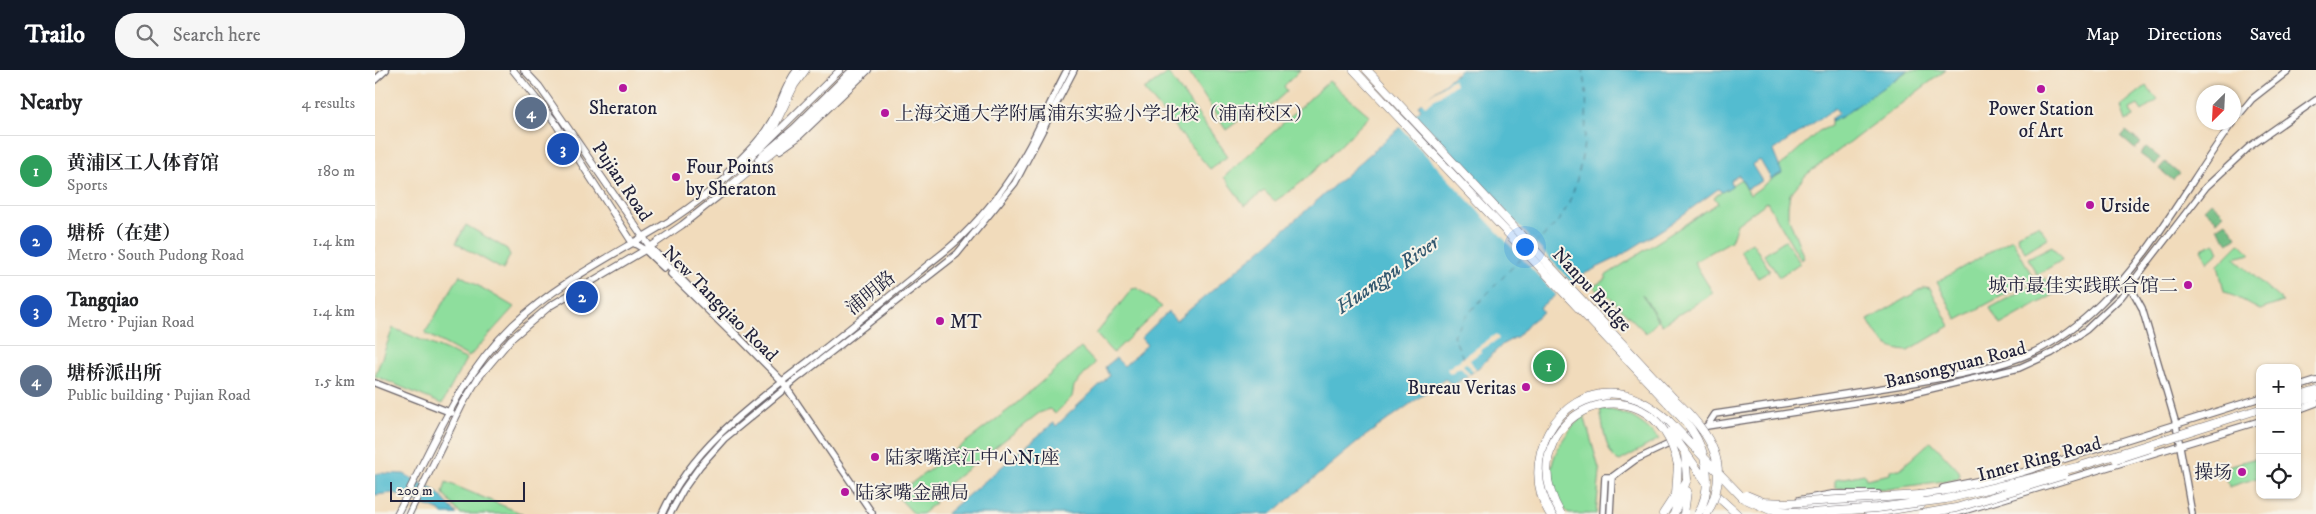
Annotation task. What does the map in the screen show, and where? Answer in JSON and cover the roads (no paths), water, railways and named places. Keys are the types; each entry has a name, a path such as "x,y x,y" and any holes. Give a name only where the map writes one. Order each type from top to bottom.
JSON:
{"highway":[{"path":"749,158 775,124 794,85 805,70"},
{"path":"731,186 799,130 861,70"},
{"name":"Nanpu Bridge","path":"1354,70 1691,428 1700,444 1707,474 1705,502 1698,514"},
{"name":"Nanpu Bridge","path":"1367,70 1691,415 1709,438 1716,454 1719,471 1717,487 1707,514"},
{"path":"2301,396 2316,391"},
{"path":"1550,514 1541,494 1537,465 1546,435 1566,410 1577,402 1591,396 1618,394 1642,402 1656,410 1723,477 1747,495 1771,503 1920,496 1976,486"},
{"path":"2301,401 2316,397"},
{"path":"1556,514 1545,489 1544,454 1549,439 1567,416 1581,406 1600,399 1615,398 1634,403 1651,412 1671,432 1730,514"},
{"path":"1561,514 1554,502 1549,487 1548,464 1558,432 1568,421 1589,408 1605,403 1618,403 1633,407 1648,415 1668,436 1675,451 1678,466 1678,488 1665,514"},
{"name":"Inner Ring Road","path":"1723,477 1737,494 1755,505 1782,511 1822,512 1930,503 2077,466 2256,410"},
{"name":"Inner Ring Road","path":"1922,514 1965,506 2256,415"},
{"path":"1668,420 1676,432 1684,453 1687,468 1684,514"},
{"path":"1674,514 1687,479"},
{"path":"1716,495 1737,514"},
{"path":"1868,514 1930,503"}],"main road":[{"path":"375,80 385,70"},
{"name":"Pujian Road","path":"513,70 554,121 633,242"},
{"name":"Pujian Road","path":"524,70 539,86 643,237 647,248"},
{"path":"713,190 767,130 776,113 785,88 797,70"},
{"path":"397,514 448,411 470,374 514,324 547,297 643,237 713,190 840,70"},
{"path":"731,186 739,176 794,128 853,70"},
{"path":"410,511 456,415 478,378 511,339 550,306 682,225 731,186 797,138 868,70"},
{"name":"浦明路","path":"662,514 681,480 701,454 731,424 780,382 962,237 996,198 1013,174 1030,146 1067,70"},
{"name":"浦明路","path":"670,514 683,490 700,466 724,439 957,254 1015,183 1036,147 1074,70"},
{"name":"Bansongyuan Road","path":"2241,112 2252,99 2289,70"},
{"name":"Bansongyuan Road","path":"1609,477 1635,460 1707,426 1905,395 2019,368 2052,353 2086,330 2130,286 2206,188 2249,147 2316,100"},
{"name":"Bansongyuan Road","path":"1707,426 1715,414 1879,389 1975,371 2012,361 2036,351 2080,323 2125,277 2168,220 2227,130"},
{"name":"New Tangqiao Road","path":"633,242 647,248 766,366 786,389 872,513"},
{"path":"2125,277 2144,315 2176,424 2192,514"},
{"path":"2301,386 2316,381"},
{"path":"375,384 456,415"},
{"path":"1776,514 1814,508 1915,500 1946,495 2256,399"},
{"path":"2300,409 2316,403"},
{"path":"1953,514 2256,422"},
{"path":"1771,514 1795,501 1821,495 1928,491 2008,476"},
{"path":"1603,514 1609,477"},
{"path":"1609,477 1610,514"},
{"path":"1965,514 1983,506"},
{"path":"1782,507 1814,508"}],"water":[{"name":"Huangpu River","path":"1461,70 1908,70 1841,117 1831,121 1839,113 1835,108 1773,151 1782,173 1771,179 1760,160 1752,165 1762,181 1747,189 1739,175 1731,180 1732,186 1722,192 1718,189 1666,227 1617,258 1584,274 1540,307 1543,312 1529,323 1518,336 1503,344 1476,370 1453,385 1445,379 1364,437 1271,514 946,514 1051,425 1054,423 1056,426 1109,376 1105,367 1116,358 1124,366 1147,345 1141,338 1168,312 1176,321 1270,242 1421,109 1418,105"},
{"path":"375,474 404,474 436,491 457,514 443,514 440,511 394,493 375,495"}],"place":[{"name":"Sheraton","path":"623,88"},
{"name":"Power Station of Art","path":"2041,89"},
{"name":"塘桥派出所","path":"531,113"},
{"name":"上海交通大学附属浦东实验小学北校（浦南校区）","path":"885,113"},
{"name":"Tangqiao","path":"563,149"},
{"name":"Four Points by Sheraton","path":"676,177"},
{"name":"Urside","path":"2090,205"},
{"name":"城市最佳实践联合馆二","path":"2188,285"},
{"name":"塘桥（在建）","path":"582,297"},
{"name":"MT","path":"940,321"},
{"name":"黄浦区工人体育馆","path":"1549,366"},
{"name":"Bureau Veritas","path":"1526,387"},
{"name":"陆家嘴滨江中心N1座","path":"875,457"},
{"name":"操场","path":"2242,472"},
{"name":"陆家嘴金融局","path":"845,492"}]}
